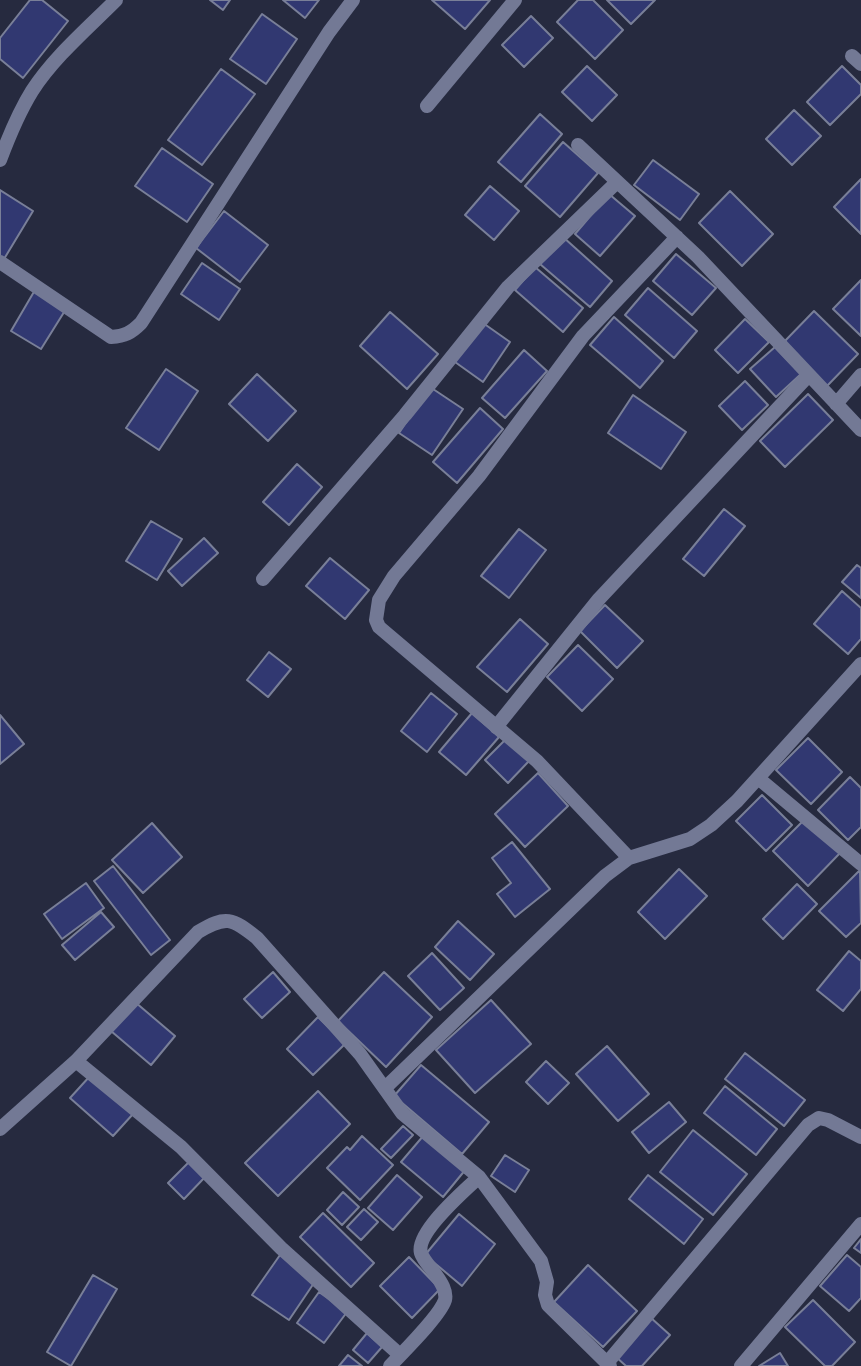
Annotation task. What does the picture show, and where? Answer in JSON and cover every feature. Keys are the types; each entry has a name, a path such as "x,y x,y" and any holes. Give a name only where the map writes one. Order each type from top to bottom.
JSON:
{"street":[{"path":"0,160 13,127 33,90 64,52 116,0"},
{"path":"0,262 111,337 132,332 141,323 329,32 353,0"},
{"path":"427,106 515,0"},
{"path":"578,145 677,237 861,430"},
{"path":"263,579 405,415 509,287 617,182"},
{"path":"629,858 537,761 379,626 376,620 379,600 394,576 479,476 583,336 677,237"},
{"path":"496,727 599,599 809,375"},
{"path":"836,404 861,375"},
{"path":"385,1088 605,876 629,858 690,839 711,825 860,667"},
{"path":"758,778 861,864"},
{"path":"0,1129 76,1061 198,932 216,921 228,919 257,937 360,1054 402,1113 478,1177 541,1261 547,1282 545,1295 548,1305 608,1364 808,1125 819,1118 828,1120 861,1137"},
{"path":"76,1061 181,1146 395,1361 435,1316 445,1300 441,1282 421,1253 422,1243 439,1217 478,1177"},
{"path":"741,1366 861,1224"}],"building":[{"path":"30,0 42,0 68,21 23,78 0,59 0,38"},
{"path":"210,0 230,0 223,10"},
{"path":"283,0 319,0 305,18"},
{"path":"432,0 490,0 465,29"},
{"path":"578,0 593,0 623,30 595,59 557,22"},
{"path":"607,0 655,0 631,24"},
{"path":"262,14 297,39 266,84 230,59"},
{"path":"531,16 553,38 524,67 502,45"},
{"path":"587,66 617,95 592,121 562,92"},
{"path":"842,66 861,85 861,94 830,125 807,102"},
{"path":"221,69 255,94 202,165 168,140"},
{"path":"794,110 821,136 792,165 766,139"},
{"path":"540,114 562,134 521,182 498,162"},
{"path":"563,142 598,173 560,217 525,186"},
{"path":"162,148 213,184 187,222 135,186"},
{"path":"653,160 699,194 680,220 634,185"},
{"path":"861,179 861,234 834,207"},
{"path":"490,186 519,211 494,240 465,215"},
{"path":"0,190 33,211 4,259 0,257"},
{"path":"730,191 773,234 742,266 699,223"},
{"path":"609,194 635,216 600,256 575,234"},
{"path":"224,211 268,245 240,282 196,248"},
{"path":"563,237 612,281 590,307 540,264"},
{"path":"676,254 716,288 692,315 653,281"},
{"path":"202,263 240,289 219,320 181,294"},
{"path":"535,267 583,308 563,332 515,290"},
{"path":"861,280 861,336 833,309"},
{"path":"648,288 697,331 674,358 625,315"},
{"path":"35,290 66,309 41,349 11,331"},
{"path":"814,311 858,354 827,386 783,343"},
{"path":"390,312 438,354 407,389 360,346"},
{"path":"614,317 663,361 640,388 590,345"},
{"path":"745,319 769,342 738,373 715,350"},
{"path":"483,323 510,342 483,382 455,362"},
{"path":"775,347 801,374 776,397 750,369"},
{"path":"524,350 547,371 505,418 482,398"},
{"path":"166,369 198,391 159,450 126,428"},
{"path":"257,374 296,411 268,441 229,404"},
{"path":"745,381 768,405 742,430 719,406"},
{"path":"430,387 463,409 432,455 399,433"},
{"path":"808,394 833,420 785,467 760,441"},
{"path":"633,395 686,432 661,469 608,433"},
{"path":"480,408 503,429 457,483 433,462"},
{"path":"297,464 322,487 289,525 263,502"},
{"path":"724,509 745,526 704,576 683,559"},
{"path":"151,521 182,539 157,580 126,561"},
{"path":"519,529 546,550 509,598 481,576"},
{"path":"204,538 218,553 182,586 168,571"},
{"path":"330,558 369,590 345,619 306,586"},
{"path":"857,565 861,568 861,598 842,582"},
{"path":"842,591 861,608 861,639 848,654 814,624"},
{"path":"605,605 643,641 617,668 580,631"},
{"path":"520,619 548,644 507,692 477,667"},
{"path":"578,645 613,679 582,711 547,677"},
{"path":"269,652 291,669 268,697 247,680"},
{"path":"431,693 457,714 427,752 401,731"},
{"path":"472,713 499,737 466,775 439,752"},
{"path":"0,715 24,744 0,764"},
{"path":"808,738 842,772 811,804 776,770"},
{"path":"506,739 529,761 508,783 485,760"},
{"path":"538,773 568,806 525,847 495,814"},
{"path":"850,777 861,788 861,827 848,840 818,810"},
{"path":"762,795 792,825 766,851 736,821"},
{"path":"806,818 841,852 808,886 773,851"},
{"path":"152,823 182,857 143,893 112,860"},
{"path":"512,842 550,889 515,917 497,894 511,883 492,858"},
{"path":"113,866 170,940 151,955 94,881"},
{"path":"679,869 707,896 665,939 638,912"},
{"path":"860,870 861,923 846,937 819,911"},
{"path":"86,883 104,908 62,939 44,914"},
{"path":"797,884 817,904 783,939 763,919"},
{"path":"101,912 114,927 75,960 62,945"},
{"path":"458,921 494,954 470,980 435,947"},
{"path":"849,951 861,961 861,989 843,1011 817,990"},
{"path":"432,953 464,988 440,1010 408,976"},
{"path":"273,972 290,992 262,1018 244,999"},
{"path":"384,972 432,1017 386,1067 338,1021"},
{"path":"491,1000 531,1044 475,1093 436,1050"},
{"path":"135,1002 175,1036 151,1065 111,1031"},
{"path":"318,1017 345,1044 313,1075 287,1049"},
{"path":"607,1046 649,1094 618,1121 576,1074"},
{"path":"745,1053 805,1100 784,1126 725,1079"},
{"path":"546,1061 569,1083 548,1104 526,1082"},
{"path":"421,1065 489,1122 462,1154 394,1096"},
{"path":"90,1076 133,1114 113,1136 70,1098"},
{"path":"725,1086 777,1129 756,1155 704,1113"},
{"path":"318,1091 350,1124 278,1196 245,1163"},
{"path":"669,1102 686,1122 649,1153 632,1132"},
{"path":"403,1126 413,1135 391,1158 381,1149"},
{"path":"693,1130 747,1174 713,1215 660,1172"},
{"path":"424,1135 466,1169 443,1197 401,1162"},
{"path":"362,1136 393,1165 360,1200 327,1168 347,1147 350,1150"},
{"path":"505,1155 529,1170 515,1192 491,1176"},
{"path":"191,1160 206,1176 184,1199 168,1183"},
{"path":"397,1175 422,1197 393,1230 368,1208"},
{"path":"648,1175 703,1219 684,1244 629,1199"},
{"path":"343,1192 359,1207 342,1225 327,1210"},
{"path":"364,1209 378,1222 361,1240 347,1227"},
{"path":"323,1213 374,1263 351,1287 300,1237"},
{"path":"459,1214 495,1244 462,1286 425,1255"},
{"path":"861,1239 861,1253 854,1248"},
{"path":"280,1255 316,1280 289,1320 252,1295"},
{"path":"847,1255 861,1267 861,1298 849,1311 820,1286"},
{"path":"409,1257 440,1289 412,1318 380,1286"},
{"path":"588,1265 637,1311 603,1347 554,1302"},
{"path":"93,1275 117,1289 71,1366 47,1352"},
{"path":"319,1292 347,1312 324,1343 297,1323"},
{"path":"813,1300 855,1342 832,1366 825,1366 785,1327"},
{"path":"650,1317 670,1335 642,1366 626,1366 615,1356"},
{"path":"367,1333 382,1347 368,1363 353,1350"},
{"path":"780,1353 788,1366 759,1366"},
{"path":"348,1355 362,1366 339,1366"}]}
